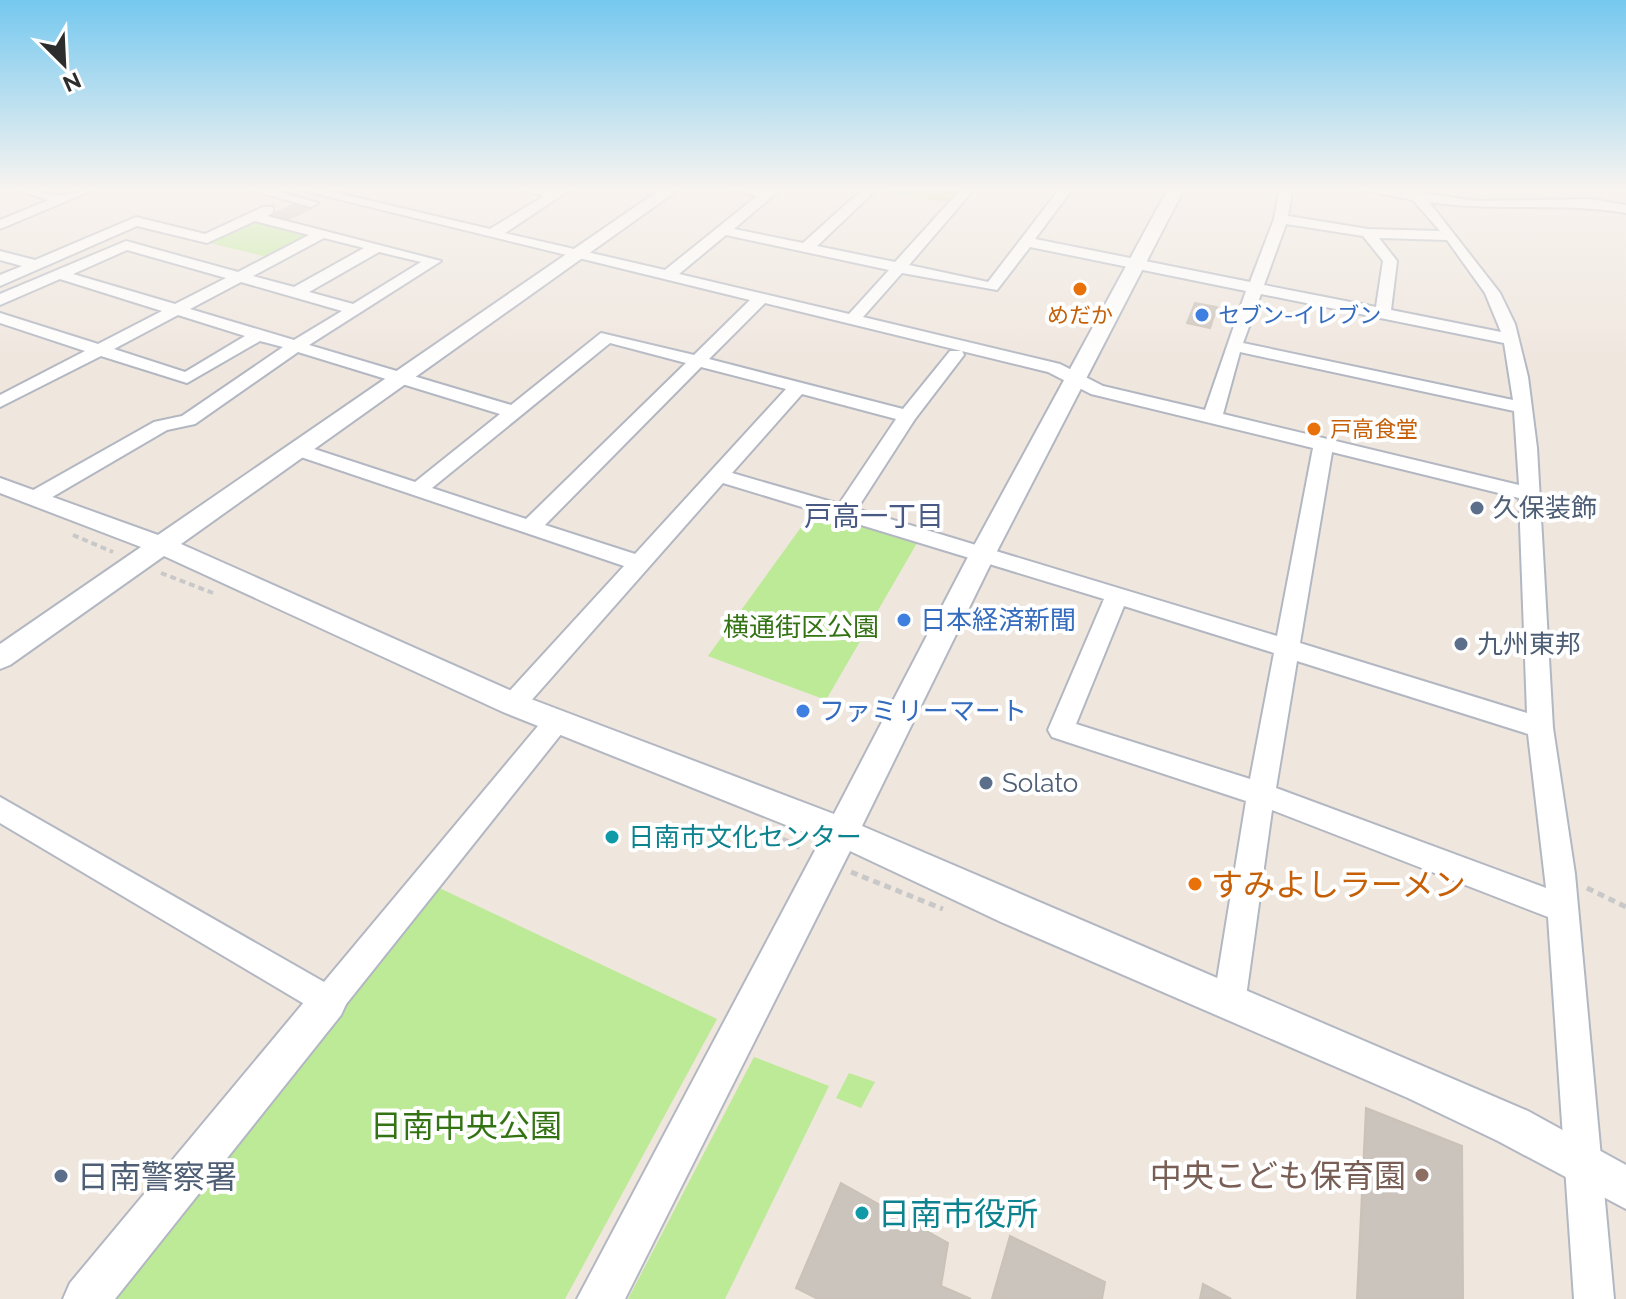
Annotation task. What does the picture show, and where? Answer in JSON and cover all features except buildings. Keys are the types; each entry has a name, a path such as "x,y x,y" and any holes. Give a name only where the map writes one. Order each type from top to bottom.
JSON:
{"street":[{"path":"0,281 75,248"},
{"path":"0,300 120,248"},
{"path":"135,248 354,309"},
{"path":"0,402 296,248"},
{"path":"297,292 376,248"},
{"path":"35,498 161,426 188,420 299,344 434,261 380,248"},
{"path":"524,248 758,302 854,318 1054,368 1073,381"},
{"path":"537,248 571,259 668,275 956,355 1526,493"},
{"path":"0,658 163,546 400,375 587,248"},
{"path":"668,275 703,248"},
{"path":"810,248 992,287 1023,248"},
{"path":"854,318 916,248"},
{"path":"1053,248 1510,339"},
{"path":"600,1299 983,553 1146,248"},
{"path":"1212,419 1233,346 1270,248"},
{"path":"1379,248 1390,261 1383,314"},
{"path":"1458,248 1486,283 1503,312 1522,407 1527,448 1526,493 1540,728 1560,874 1594,1299"},
{"path":"0,255 35,265"},
{"path":"58,274 175,311 299,344 514,412"},
{"path":"529,528 758,302"},
{"path":"0,318 187,378 258,335"},
{"path":"417,490 607,337 907,416"},
{"path":"1233,346 1522,407"},
{"path":"843,514 907,416 956,355"},
{"path":"513,704 796,389"},
{"path":"1229,1004 1261,794 1323,446"},
{"path":"296,449 640,564"},
{"path":"721,476 983,553 1540,728"},
{"path":"0,485 163,546 513,704 658,757 842,832 1229,1004 1422,1084 1513,1126 1626,1188"},
{"path":"1116,597 1061,730 1261,794 1561,908"},
{"path":"86,1299 557,721"},
{"path":"0,809 328,1002"}],"path":[{"path":"1560,874 1626,907"}],"green space":[{"path":"229,248 291,248 271,258"},
{"name":"横通街区公園","path":"812,512 917,543 826,700 708,656"},
{"name":"日南中央公園","path":"433,885 717,1019 565,1299 95,1299"},
{"path":"754,1057 829,1086 725,1299 628,1299"},
{"path":"849,1073 875,1082 861,1108 836,1098"}],"place":[{"name":"めだか","path":"1080,289"},
{"name":"セブン-イレブン","path":"1202,315"},
{"name":"戸高食堂","path":"1314,429"},
{"name":"久保装飾","path":"1477,508"},
{"name":"日本経済新聞","path":"904,620"},
{"name":"九州東邦","path":"1461,644"},
{"name":"ファミリーマート","path":"803,711"},
{"name":"Solato","path":"986,783"},
{"name":"日南市文化センター","path":"612,837"},
{"name":"すみよしラーメン","path":"1195,884"},
{"name":"中央こども保育園","path":"1422,1175"},
{"name":"日南警察署","path":"61,1176"},
{"name":"日南市役所","path":"862,1213"}],"district":[{"name":"戸高一丁目","path":"874,516"}]}
